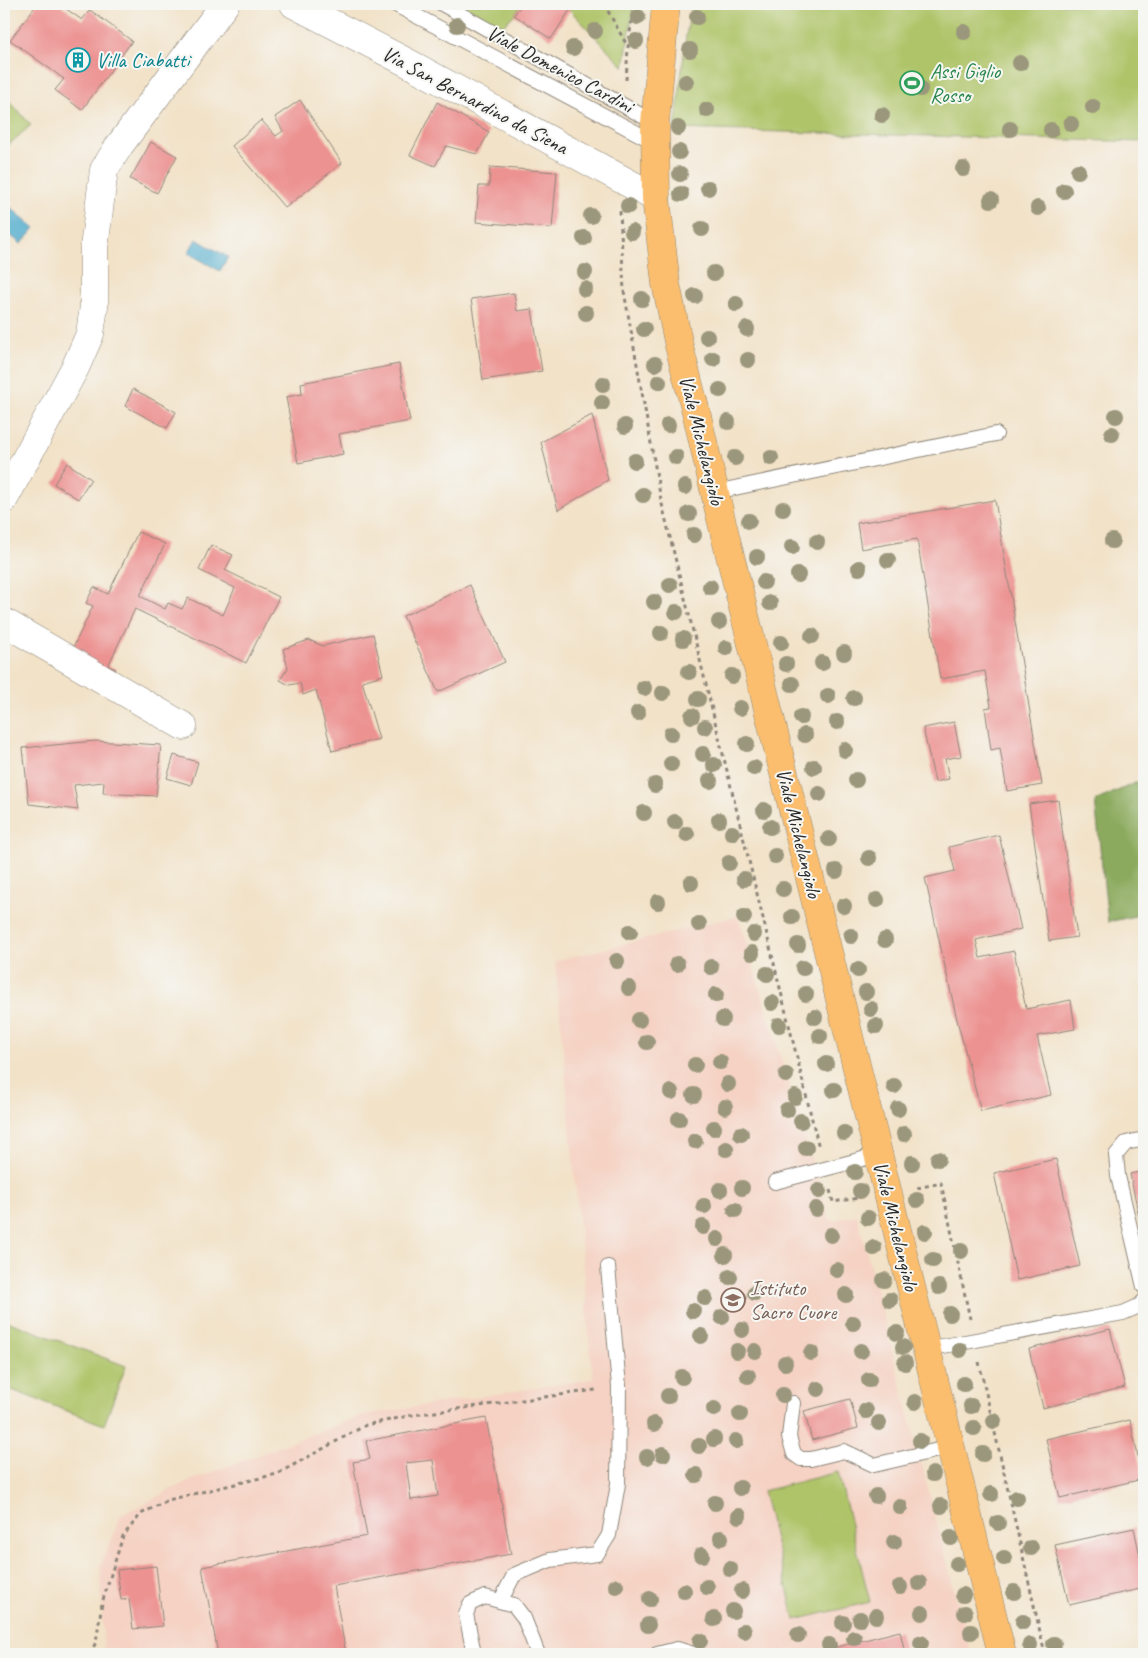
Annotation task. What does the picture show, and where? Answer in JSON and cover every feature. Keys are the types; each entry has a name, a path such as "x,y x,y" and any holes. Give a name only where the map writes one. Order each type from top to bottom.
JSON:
{"main road":[{"name":"Viale Michelangiolo","path":"666,4 654,133 656,198 666,284 678,346 1002,1654"}],"street":[{"path":"4,499 76,366 90,334 94,306 94,248 104,170 119,146 225,4"},
{"name":"Via San Bernardino da Siena","path":"294,4 410,64 656,198"},
{"path":"4,622 183,726"}],"lane":[{"name":"Viale Domenico Cardini","path":"394,4 654,133"},
{"name":"Viale Domenico Cardini","path":"442,4 654,133"},
{"path":"715,492 996,434"},
{"path":"1144,1139 1126,1142 1116,1155 1118,1176 1144,1287"},
{"path":"775,1182 878,1155"},
{"path":"501,1600 514,1575 550,1560 597,1554 609,1535 618,1484 619,1386 608,1267"},
{"path":"927,1349 1123,1312 1139,1306 1144,1301"},
{"path":"793,1403 788,1437 794,1454 801,1459 811,1459 844,1451 874,1465 951,1447"},
{"path":"474,1654 466,1614 470,1604 485,1597 514,1604 524,1618 538,1654"},
{"path":"657,1654 677,1648 693,1654"}],"path":[{"path":"604,4 628,48"},
{"path":"90,1654 96,1642 102,1603 123,1536 141,1514 168,1500 277,1474 366,1425 413,1415 619,1386"}],"shaded area":[{"name":"Istituto Sacro Cuore","path":"738,916 830,1221 857,1215 971,1654 104,1654 100,1567 121,1515 184,1483 363,1415 593,1379 555,961"}],"green space":[{"path":"442,4 522,4 514,15 495,33"},
{"path":"559,4 634,4 624,67 570,10"},
{"name":"Assi Giglio Rosso","path":"692,4 1144,4 1144,142 675,129 686,36"},
{"path":"4,95 31,125 4,149"},
{"path":"1144,779 1144,914 1108,922 1095,801"},
{"path":"4,1320 126,1366 104,1425 4,1387"},
{"path":"838,1472 870,1602 795,1620 763,1491"}],"water":[{"path":"4,202 35,228 21,244 4,230"},
{"path":"196,239 228,257 220,271 188,253"}],"building":[{"name":"Villa Ciabatti","path":"37,4 59,4 82,20 90,10 132,41 82,110 55,90 64,79 10,40"},
{"path":"522,4 559,4 570,10 551,39 514,15"},
{"path":"300,100 342,163 285,208 232,146 261,120 276,136 283,131 275,117"},
{"path":"437,102 489,132 477,154 446,146 435,166 410,155"},
{"path":"151,142 177,156 157,193 130,179"},
{"path":"490,167 557,172 552,228 476,222 479,186 489,186"},
{"path":"514,293 517,311 532,309 542,371 483,380 471,299"},
{"path":"399,364 410,421 339,434 343,454 298,463 286,397 302,394 301,383"},
{"path":"133,389 176,412 167,428 125,406"},
{"path":"592,415 608,480 558,510 541,442"},
{"path":"67,463 91,479 78,499 54,484"},
{"path":"995,500 1042,785 1007,791 1000,748 991,750 985,708 991,707 985,671 940,679 917,539 861,549 857,523"},
{"path":"138,532 165,544 140,596 165,609 168,603 182,609 188,598 223,615 235,588 199,570 211,545 233,555 225,570 279,597 246,663 135,609 108,666 116,669 111,679 68,658 93,606 86,603 94,587 108,594"},
{"path":"470,585 505,662 438,692 403,616"},
{"path":"373,634 383,675 362,681 379,739 332,751 316,690 303,695 300,683 289,685 280,680 288,668 283,649 309,640 323,646"},
{"path":"954,722 961,756 945,759 949,779 935,782 923,728"},
{"path":"95,741 161,745 156,796 103,793 104,782 74,785 78,810 29,804 23,748"},
{"path":"174,755 198,762 191,785 167,778"},
{"path":"1058,800 1077,937 1049,941 1029,804"},
{"path":"999,835 1021,929 976,940 980,958 1014,951 1026,1009 1071,1000 1075,1029 1037,1036 1051,1095 981,1111 958,1024 925,878 955,871 949,847"},
{"path":"1056,1159 1080,1266 1017,1280 994,1173"},
{"path":"1144,1171 1144,1236 1143,1236 1130,1174"},
{"path":"1110,1329 1125,1387 1043,1408 1029,1349"},
{"path":"850,1399 858,1428 812,1440 804,1411"},
{"path":"486,1418 511,1554 334,1586 346,1654 218,1654 202,1567 367,1536 353,1462 370,1459 366,1441","holes":["433,1460 438,1496 411,1500 406,1463"]},
{"path":"1130,1420 1143,1479 1060,1498 1046,1439"},
{"path":"1134,1528 1144,1575 1144,1588 1069,1605 1055,1545"},
{"path":"156,1566 163,1626 133,1629 129,1599 121,1600 117,1570"},
{"path":"900,1631 905,1653 809,1654"}],"place":[{"name":"Villa Ciabatti","path":"78,60"},
{"name":"Assi Giglio Rosso","path":"912,83"},
{"name":"Istituto Sacro Cuore","path":"733,1300"}]}
